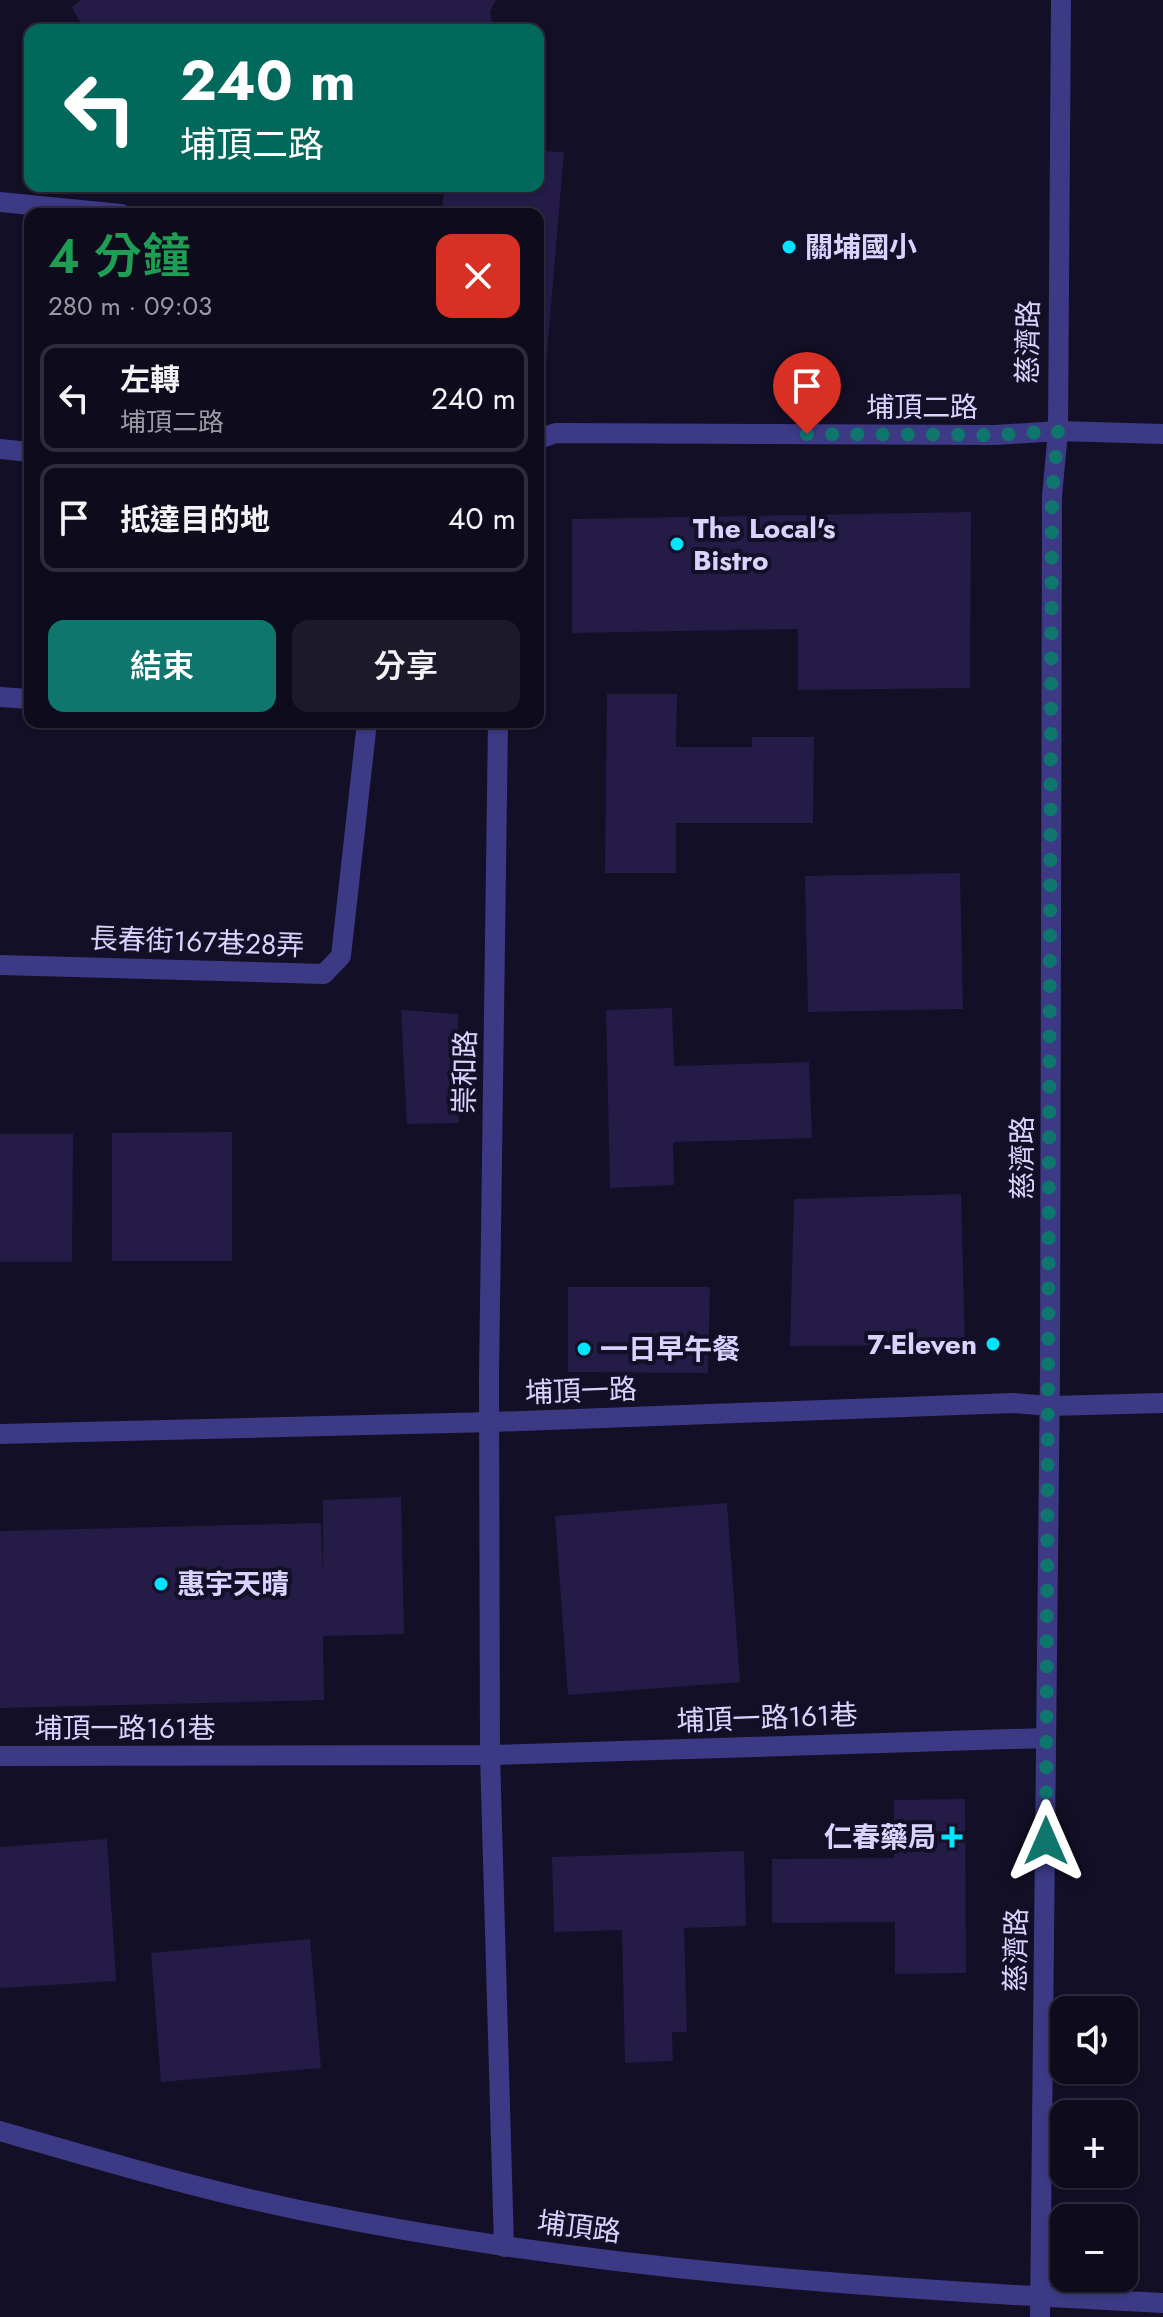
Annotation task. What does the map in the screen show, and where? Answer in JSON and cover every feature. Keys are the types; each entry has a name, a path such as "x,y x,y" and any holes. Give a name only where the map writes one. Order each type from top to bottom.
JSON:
{"street":[{"name":"慈濟路","path":"1040,2307 1050,1406 1052,512 1058,431 1061,0"},
{"path":"0,202 60,208"},
{"name":"埔頂二路","path":"544,437 556,433 995,435 1058,431 1163,434"},
{"path":"0,449 24,451"},
{"path":"0,697 24,699"},
{"name":"長春街167巷28弄","path":"0,965 324,974 341,956 366,728"},
{"name":"崇和路","path":"492,1422 489,1377 493,728"},
{"name":"埔頂一路","path":"0,1434 492,1422 1013,1403 1050,1406 1163,1403"},
{"path":"492,1422 490,1755 504,2247"},
{"name":"埔頂一路161巷","path":"0,1756 490,1755 1046,1738"},
{"name":"埔頂路","path":"0,2131 138,2172 304,2211 504,2247 1040,2307 1163,2303"}],"building":[{"path":"80,0 496,0 490,12 492,24 81,24 72,7"},
{"path":"544,151 564,152 545,376 544,208 442,208 444,192 544,192"},
{"path":"971,512 970,688 798,690 798,629 572,633 572,519"},
{"path":"607,694 677,694 676,747 752,747 752,737 814,737 813,823 676,823 676,873 605,873"},
{"path":"960,873 963,1009 808,1012 805,876"},
{"path":"672,1008 674,1066 809,1062 812,1138 673,1142 674,1185 610,1188 606,1010"},
{"path":"401,1010 458,1014 459,1123 407,1124"},
{"path":"232,1132 232,1261 112,1261 112,1133"},
{"path":"0,1134 73,1134 72,1262 0,1262"},
{"path":"961,1194 965,1345 790,1346 794,1199"},
{"path":"568,1287 710,1287 708,1373 568,1372"},
{"name":"惠宇天晴","path":"401,1497 404,1634 323,1636 324,1700 0,1708 0,1531 321,1523 323,1576 323,1500"},
{"path":"727,1503 740,1682 568,1695 555,1516"},
{"path":"965,1799 966,1973 895,1974 895,1922 772,1923 772,1859 894,1858 894,1800"},
{"path":"107,1839 116,1981 0,1988 0,1847"},
{"path":"744,1851 746,1926 684,1928 687,2032 672,2032 673,2061 625,2063 622,1930 554,1932 552,1857"},
{"path":"310,1939 321,2068 161,2082 151,1953"}],"place":[{"name":"關埔國小","path":"789,247"},
{"name":"The Local's Bistro","path":"677,544"},
{"name":"7-Eleven","path":"993,1344"},
{"name":"一日早午餐","path":"584,1349"},
{"name":"惠宇天晴","path":"161,1584"},
{"name":"仁春藥局","path":"952,1837"}],"route":[{"path":"807,434 995,435 1058,431 1052,496 1046,1841"}]}
